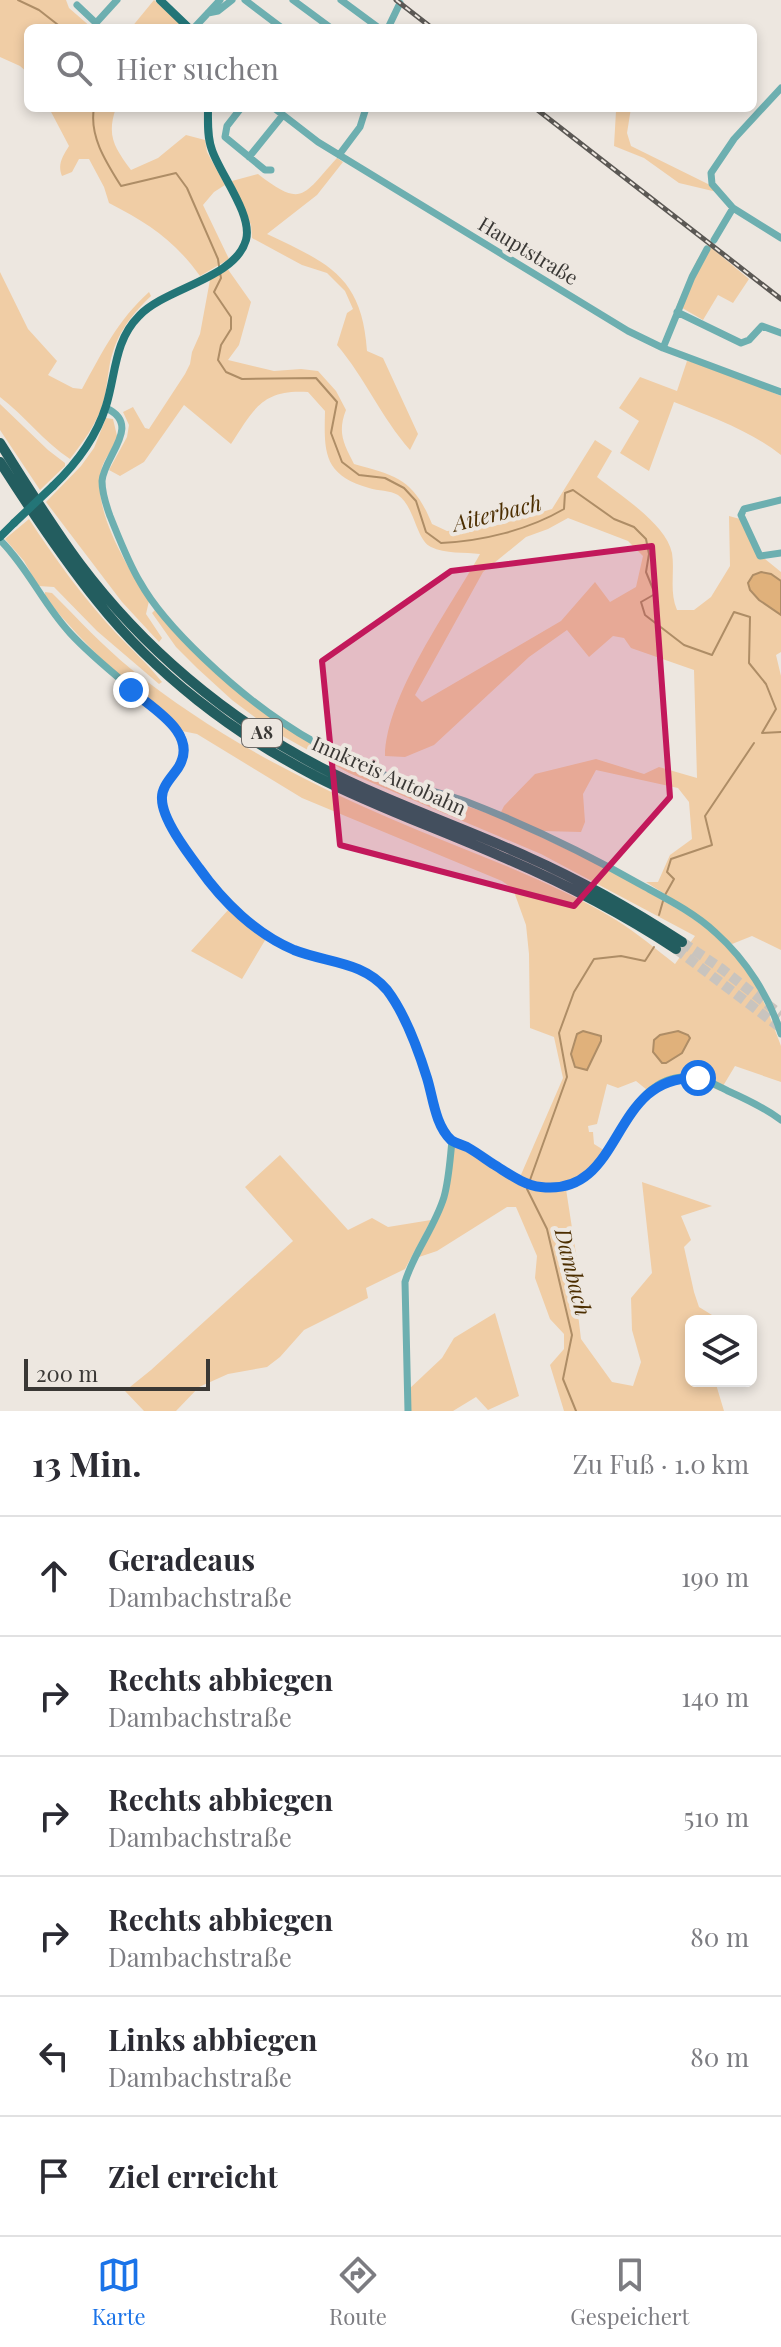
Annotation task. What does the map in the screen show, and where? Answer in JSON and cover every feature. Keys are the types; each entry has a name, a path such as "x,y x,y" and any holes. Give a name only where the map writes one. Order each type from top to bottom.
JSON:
{"highway":[{"name":"Innkreis Autobahn","path":"0,443 66,545 115,607 167,661 224,707 267,737 320,767 565,874 627,907 679,946 573,889 330,783 233,726 189,693 143,652 98,602 58,550 0,462"}],"main road":[{"path":"160,0 187,24"},
{"path":"0,539 70,470 87,448 106,408 117,352 132,324 157,301 194,285 229,263 243,247 247,228 212,151 208,112"}],"street":[{"path":"77,5 96,23 117,0"},
{"path":"196,24 220,0"},
{"path":"208,13 218,11 232,0"},
{"path":"245,0 277,24"},
{"path":"293,0 326,24"},
{"path":"341,0 374,24"},
{"path":"390,24 400,3"},
{"path":"781,88 730,144 711,173 712,184 733,208 781,238"},
{"path":"238,112 227,126 225,135 265,170 271,170"},
{"name":"Hauptstraße","path":"279,112 339,155 612,321 663,348 781,392"},
{"path":"339,155 360,127 365,112"},
{"path":"249,157 283,115"},
{"path":"714,240 733,208"},
{"path":"663,348 707,249"},
{"path":"677,312 741,343 749,340 762,326 781,333"},
{"path":"106,408 116,414 122,426 119,442 105,467 102,480 103,495 118,536 140,583 161,612 234,684 281,722 363,767 462,800 573,847 675,904 719,935 747,966 766,996 781,1034"},
{"path":"781,500 744,509 741,515 760,556 781,553"},
{"path":"0,539 21,562 42,599 69,632 180,733 185,744 185,755 161,796 171,824 199,868 245,919 283,944 362,970 381,984 414,1042 439,1119 452,1141 528,1184 553,1188 581,1181 591,1174 639,1102 665,1082 682,1077 698,1078 768,1110 781,1120"},
{"path":"408,1411 405,1282 444,1196 452,1141"}],"highlighted area":[{"path":"652,546 670,797 574,906 340,845 322,661 451,571"}],"shaded area":[{"path":"0,0 66,0 69,8 87,24 24,24 24,70 0,57"},
{"path":"154,0 181,24 134,24"},
{"path":"51,112 115,112 112,134 120,155 131,170 158,158 186,135 205,140 207,152 225,185 203,205 229,259 200,276 180,252 159,234 109,203 89,159 79,159 72,172 62,176 60,164 69,146"},
{"path":"616,112 630,112 627,133 631,146 710,185 717,192 679,183 644,158 614,146"},
{"path":"337,158 343,162 317,195 267,234 324,264 349,289 358,305 367,351 383,358 418,434 410,450 337,345 347,313 353,309 345,291 327,273 302,265 252,238 251,225 232,181 258,174 285,191 302,193"},
{"path":"708,245 749,279 733,303 718,295 703,320 677,305 697,260"},
{"path":"227,268 251,302 239,345 228,360 274,371 318,371 336,391 346,410 342,432 354,464 403,482 418,498 432,524 447,531 494,526 552,509 595,440 612,451 597,477 661,531 672,553 673,596 677,610 694,610 711,597 730,566 729,516 740,519 757,556 781,572 781,652 776,655 781,676 781,950 752,936 732,944 704,919 646,882 658,882 670,855 692,839 689,802 678,788 596,770 583,794 585,822 581,832 542,831 501,812 535,774 596,759 644,774 659,767 697,778 694,670 631,648 624,638 613,636 589,657 567,630 529,657 434,745 405,757 385,756 388,732 408,680 480,554 449,552 431,547 422,538 408,507 398,495 354,483 335,469 326,450 325,411 308,392 292,392 269,398 253,411 231,444 184,405 144,462 120,476 109,470 127,437 129,425 123,412 133,407 145,428 149,429 185,374 200,334 210,280","holes":["568,518 628,541 643,556 636,587 610,602 595,582 561,621 422,702 415,695 483,572 526,537"]},
{"path":"0,272 28,329 57,361 48,375 73,388 82,389 119,325 149,292 151,296 135,312 118,338 99,413 70,459 0,397"},
{"path":"687,361 710,366 781,396 781,455 743,431 674,402 649,471 620,453 639,421 619,408 640,377 677,391"},
{"path":"0,404 65,463 40,490 0,430"},
{"path":"106,418 113,419 118,440 102,467 101,501 113,537 149,601 146,614 162,638 159,642 122,602 46,502 94,448"},
{"path":"29,519 92,605 162,682 159,684 97,631 54,587 38,586 24,561 5,539"},
{"path":"761,572 781,581 781,615 750,590 748,583 753,575"},
{"path":"45,592 52,593 110,651 160,692 222,733 288,770 389,818 504,865 589,905 624,925 675,964 695,936 541,854 349,773 272,730 232,700 176,647 152,613 156,609 222,679 348,762 386,779 499,817 604,867 688,915 733,954 754,982 781,1046 781,1082 735,1066 720,1091 686,1080 652,1094 636,1081 618,1088 607,1084 597,1124 588,1126 589,1132 593,1132 594,1144 610,1154 590,1178 566,1189 578,1267 575,1289 581,1339 612,1382 633,1386 641,1362 632,1330 631,1298 652,1273 642,1182 712,1206 681,1216 691,1240 684,1247 694,1292 699,1307 712,1315 685,1315 685,1387 717,1387 724,1411 564,1411 550,1365 564,1349 564,1334 550,1319 535,1278 537,1256 516,1207 507,1207 437,1251 416,1258 442,1208 454,1138 520,1177 563,1078 554,1037 530,1028 526,925 513,889 502,881 302,798 197,734 182,731 93,650 45,597"},
{"path":"229,909 267,937 242,979 191,951"},
{"path":"583,1031 601,1036 587,1070 575,1067 571,1054 577,1034"},
{"path":"678,1031 690,1038 682,1053 662,1063 653,1052 654,1040 660,1035"},
{"path":"280,1155 348,1230 372,1218 388,1227 431,1220 405,1269 366,1288 368,1298 304,1330 267,1367 228,1374 199,1387 176,1411 144,1411 125,1391 293,1241 245,1187"},
{"path":"495,1313 519,1396 488,1410 476,1397 453,1411 410,1411 408,1390 442,1358 454,1338"}],"waterway":[{"name":"Aiterbach","path":"18,0 39,10 57,24"},
{"name":"Aiterbach","path":"94,112 96,139 121,186 176,173 187,188 219,266"},
{"name":"Aiterbach","path":"220,273 221,278 214,292 231,317 231,329 221,345 218,360 226,372 242,379 316,378 337,402 331,433 342,462 359,475 385,478 404,488 416,501 426,532 441,543 489,537 536,523 564,509 565,493 573,490 614,519 634,527 646,539 649,554 646,572 655,594 641,602 645,615 684,645 712,655 734,612 750,617 749,663 766,684 776,709 762,733 781,732"},
{"name":"Dambach","path":"665,895 674,879 667,872 671,859 712,845 705,816 754,743"},
{"name":"Dambach","path":"659,915 663,901"},
{"name":"Dambach","path":"530,1180 567,1077 559,1033 574,992 594,959 621,956 645,961 654,947"},
{"name":"Dambach","path":"527,1189 547,1229 572,1335 563,1379 576,1411"}],"tunnel":[{"path":"682,942 781,1015"},
{"path":"676,949 781,1028"}],"railway":[{"path":"396,0 427,24"},
{"path":"540,112 781,299"}],"route":[{"path":"131,690 175,728 183,739 185,755 161,796 166,815 199,868 239,914 283,944 319,958 354,966 381,984 407,1028 423,1066 439,1119 452,1141 528,1184 553,1188 569,1185 591,1174 639,1102 651,1091 665,1082 682,1077 698,1078"}]}
